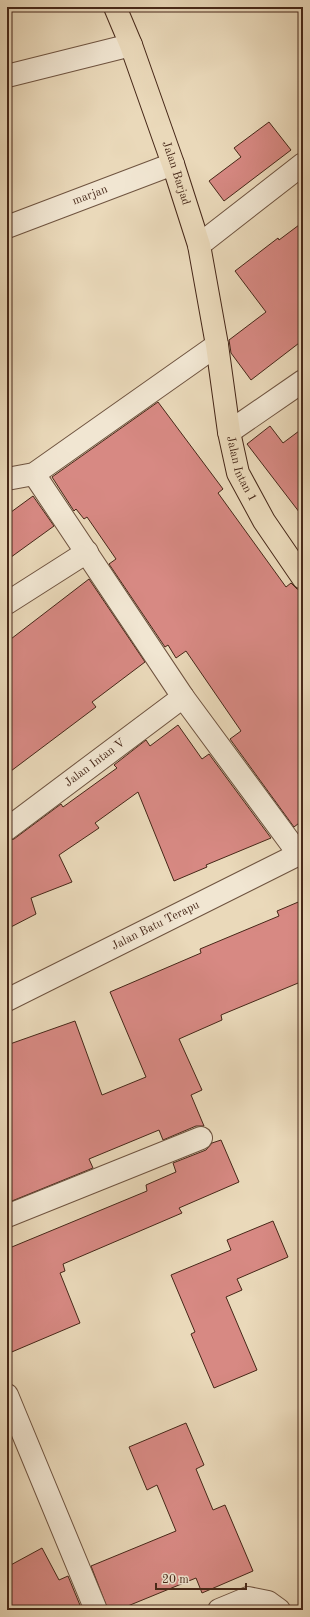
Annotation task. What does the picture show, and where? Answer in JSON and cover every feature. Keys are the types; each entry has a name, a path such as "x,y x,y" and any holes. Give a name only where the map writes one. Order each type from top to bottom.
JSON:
{"main road":[{"name":"Jalan Barjad","path":"115,7 131,45 173,164 199,245 217,345"},
{"name":"Jalan Intan 1","path":"217,345 229,432 238,473 264,521 303,578"}],"street":[{"path":"7,76 131,45"},
{"name":"marjan","path":"7,226 173,164"},
{"path":"199,245 303,164"},
{"path":"7,479 34,474 217,345"},
{"path":"229,432 303,381"},
{"path":"34,474 183,697 300,852"},
{"path":"7,604 87,552"},
{"name":"Jalan Intan V","path":"7,829 183,697"},
{"name":"Jalan Batu Terapu","path":"7,1000 300,852"},
{"path":"7,1216 201,1138"},
{"path":"7,1398 96,1610"},
{"path":"219,1610 248,1598 268,1602 279,1610"}],"building":[{"path":"269,122 291,150 224,201 209,181 241,157 234,148"},
{"path":"303,222 303,340 251,380 231,353 229,340 266,312 235,271 278,238 279,240"},
{"path":"158,402 223,489 218,493 286,587 291,583 297,589 303,590 303,820 294,827 230,739 241,731 186,651 176,658 168,645 165,647 109,564 116,559 87,517 84,519 76,509 74,511 52,477"},
{"path":"270,426 283,443 303,428 303,517 247,444"},
{"path":"33,496 54,526 7,560 7,515"},
{"path":"89,579 145,662 92,702 96,707 7,774 7,642"},
{"path":"178,725 202,759 209,754 271,838 206,865 207,867 174,881 138,792 95,823 99,828 59,855 72,882 31,898 36,914 7,929 7,841 14,839 61,804 63,807 117,768 114,765 146,740 150,746"},
{"path":"303,900 303,981 221,1015 222,1020 179,1039 202,1090 191,1095 204,1126 196,1126 163,1140 159,1130 89,1159 93,1168 7,1203 7,1045 75,1021 102,1095 146,1077 110,992 201,953 200,949 279,916 277,911"},
{"path":"221,1140 239,1182 179,1208 182,1213 63,1264 65,1271 60,1273 80,1323 7,1354 7,1249 147,1191 146,1185 176,1172 173,1163 206,1150 212,1143"},
{"path":"273,1221 288,1257 237,1279 242,1290 226,1297 257,1370 214,1388 191,1334 195,1332 171,1275 231,1250 227,1240"},
{"path":"186,1423 204,1465 196,1469 213,1510 225,1505 253,1571 202,1593 196,1578 118,1610 108,1610 91,1566 176,1531 157,1485 147,1490 129,1447"},
{"path":"42,1548 59,1580 68,1576 82,1610 7,1610 7,1567"}]}
